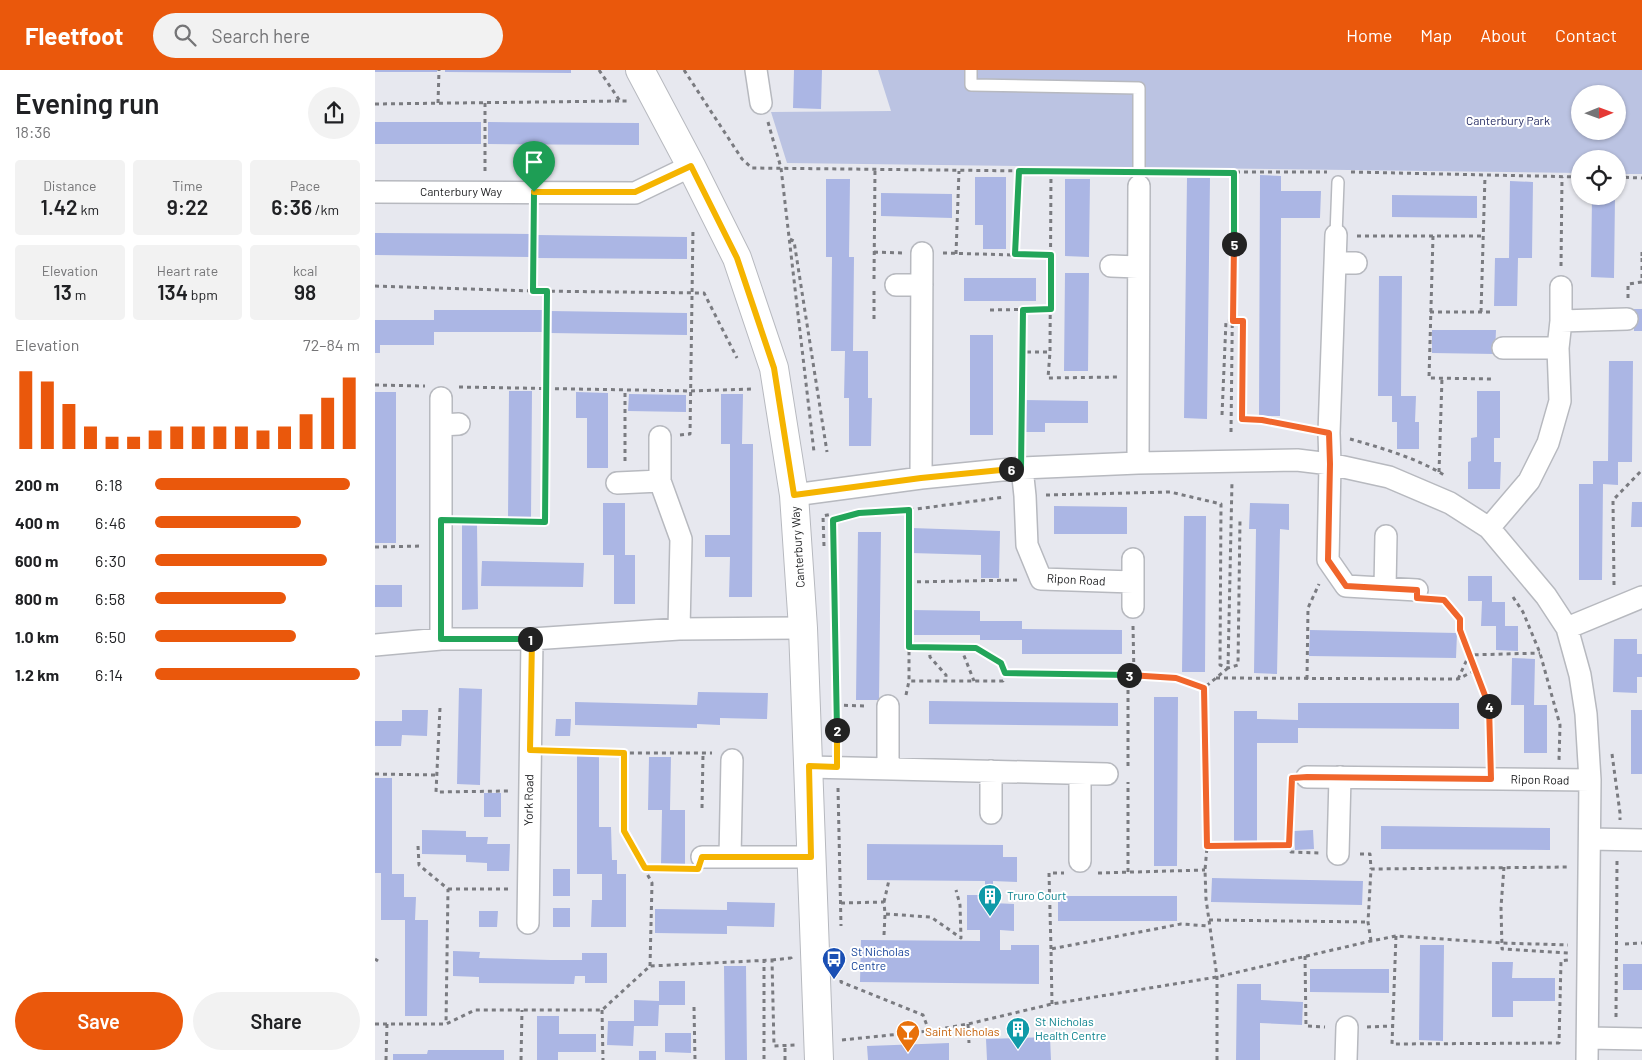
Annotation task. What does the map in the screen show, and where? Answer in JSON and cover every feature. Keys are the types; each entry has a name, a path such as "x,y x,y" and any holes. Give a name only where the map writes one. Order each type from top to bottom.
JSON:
{"street":[{"name":"Canterbury Way","path":"640,70 737,258 774,368 794,495 803,628 811,857 810,1052"},
{"path":"755,70 761,103"},
{"name":"Canterbury Way","path":"375,192 635,192 691,166"},
{"path":"1138,463 1139,179"},
{"path":"1336,235 1329,433 1329,562 1346,586 1417,590"},
{"path":"921,478 922,253"},
{"path":"1335,263 1357,263"},
{"path":"1111,266 1138,267"},
{"path":"896,285 922,286"},
{"path":"1489,528 1529,481 1548,443 1561,401 1558,348 1561,321 1561,286"},
{"path":"1561,321 1627,319"},
{"path":"1503,348 1558,348"},
{"path":"441,398 450,424 441,520 441,639"},
{"path":"660,437 660,481 681,539 679,629"},
{"path":"794,495 921,478 1021,468 1138,463 1297,460 1330,464 1389,477 1450,503 1489,528 1546,596 1567,628 1580,676 1586,714 1591,780 1587,1060"},
{"name":"Ripon Road","path":"1021,468 1025,496 1027,545 1041,579 1133,582"},
{"path":"621,483 660,481"},
{"path":"1385,588 1386,536"},
{"path":"1133,559 1133,607"},
{"path":"1567,628 1642,597"},
{"path":"375,646 441,639 532,639 679,629 803,628"},
{"name":"York Road","path":"528,923 523,896 529,791 532,639"},
{"path":"888,706 888,768"},
{"path":"723,757 730,857"},
{"path":"809,766 1080,775 1107,774"},
{"path":"991,771 991,813"},
{"path":"1080,775 1081,869"},
{"name":"Ripon Road","path":"1307,777 1591,780"},
{"path":"1338,854 1339,777"},
{"path":"1590,839 1642,840"},
{"path":"702,857 811,857"},
{"path":"1346,1060 1347,1027"},
{"path":"1588,1038 1642,1039"}],"lane":[{"path":"971,70 971,85 1139,88 1139,179"},
{"path":"1336,235 1337,182"}],"path":[{"path":"438,103 439,70"},
{"path":"599,70 620,101"},
{"path":"684,70 742,159 752,168 1051,171 1139,179 1234,173 1329,172"},
{"path":"375,104 630,101"},
{"path":"485,103 485,192"},
{"path":"761,103 781,168 815,458"},
{"path":"874,323 875,170"},
{"path":"956,254 959,171"},
{"path":"1019,171 1015,254 1051,255"},
{"path":"1051,171 1051,309 1048,378 1137,377"},
{"path":"1348,172 1571,176"},
{"path":"1231,432 1234,173"},
{"path":"1481,312 1485,176"},
{"path":"1561,286 1562,176"},
{"path":"1626,177 1642,178"},
{"path":"533,291 534,192"},
{"path":"660,437 691,434 693,224"},
{"path":"1336,235 1483,236"},
{"path":"1433,236 1429,378 1493,379"},
{"path":"790,240 794,241 827,452"},
{"path":"1642,252 1642,282"},
{"path":"375,286 533,291 704,293 737,358"},
{"path":"441,520 545,522 547,291"},
{"path":"989,310 1051,309"},
{"path":"1021,468 1023,310"},
{"path":"1430,312 1492,312"},
{"path":"1222,415 1226,321 1243,321 1242,419 1262,420 1329,433 1373,445 1439,472 1449,478"},
{"path":"1022,352 1050,352"},
{"path":"1439,472 1442,378"},
{"path":"621,483 625,390"},
{"path":"1615,608 1613,500 1641,472"},
{"path":"1228,668 1232,481"},
{"path":"841,933 833,520 859,513 909,510 1011,496 1170,492 1221,504 1220,666 1228,668"},
{"path":"909,510 909,582 909,647 909,681 1003,681 1005,673 1001,663 976,648 909,647"},
{"path":"1217,1060 1217,977 1206,899 1205,870 1207,846 1204,688 1228,668 1238,665 1240,519"},
{"path":"375,547 441,545"},
{"path":"1307,679 1308,608 1329,562"},
{"path":"909,582 1041,579"},
{"path":"1417,590 1417,598 1444,600 1460,619 1460,630 1490,708 1491,779"},
{"path":"1513,597 1523,612 1540,653 1560,725 1559,780"},
{"path":"1133,607 1134,676"},
{"path":"929,647 930,656 946,676 946,681"},
{"path":"961,648 975,681"},
{"path":"1469,655 1540,653"},
{"path":"1458,679 1469,655"},
{"path":"1215,678 1458,679 1476,670"},
{"path":"1005,673 1129,675 1176,678 1204,688"},
{"path":"1127,872 1129,675"},
{"path":"440,708 436,792 529,791"},
{"path":"1611,745 1620,813 1615,1039"},
{"path":"530,750 703,754 723,757"},
{"path":"624,753 624,831 645,868 651,883 650,966"},
{"path":"703,754 703,808"},
{"path":"375,774 437,775"},
{"path":"1307,777 1292,778 1289,845 1291,852 1370,854 1368,922 1371,941"},
{"path":"1207,846 1289,845"},
{"path":"417,846 419,865 448,889 523,896"},
{"path":"645,868 698,869 702,857"},
{"path":"1371,868 1589,866"},
{"path":"1396,936 1392,1044 1559,1043 1561,961 1571,959 1571,953 1502,949 1501,907 1504,867"},
{"path":"1052,1004 1049,874 1081,869 1127,872 1205,870"},
{"path":"884,935 885,902 889,880"},
{"path":"446,1024 448,889"},
{"path":"885,914 931,917 961,938 961,905 956,890"},
{"path":"841,903 885,902"},
{"path":"1209,920 1368,922"},
{"path":"1051,949 1181,924 1209,926"},
{"path":"841,1040 929,1031 968,1024 1052,1004 1217,977 1396,936 1571,945"},
{"path":"1625,944 1642,943"},
{"path":"1305,956 1306,1026 1392,1026"},
{"path":"763,960 764,1060"},
{"path":"375,1024 446,1024 475,1010 602,1010 650,966 772,960 774,1046 785,1045 810,1052"},
{"path":"841,972 841,982 923,1015 929,1031"},
{"path":"694,1008 695,1060"},
{"path":"521,1060 522,1010"},
{"path":"602,1010 603,1060"},
{"path":"386,1060 387,1024"},
{"path":"968,1024 969,1043"},
{"path":"785,1045 785,1060"}],"green space":[{"name":"Canterbury Park","path":"878,70 1642,70 1642,174 1626,174 1626,150 1571,150 1571,173 787,163 771,112 891,111"}],"building":[{"path":"375,70 437,70 437,72 375,72"},
{"path":"445,70 571,70 571,73 445,72"},
{"path":"794,70 822,70 821,109 793,108"},
{"path":"375,122 481,122 481,144 375,144"},
{"path":"488,122 639,123 639,145 488,144"},
{"path":"1260,175 1281,176 1281,191 1321,191 1320,218 1281,218 1280,416 1259,416"},
{"path":"975,177 1006,177 1006,249 983,249 983,225 975,225"},
{"path":"1187,178 1210,178 1207,419 1184,418"},
{"path":"826,179 850,179 849,257 854,257 853,351 868,351 868,398 872,398 871,446 849,446 849,398 844,398 845,351 831,351 832,257 826,257"},
{"path":"1065,179 1090,179 1089,257 1065,256"},
{"path":"1510,181 1533,182 1532,258 1518,258 1517,306 1494,306 1495,258 1509,258"},
{"path":"881,193 952,194 952,218 881,216"},
{"path":"1392,195 1477,196 1477,218 1392,217"},
{"path":"1592,205 1615,205 1614,278 1591,277"},
{"path":"375,233 531,234 530,257 375,255"},
{"path":"538,235 687,237 687,259 537,258"},
{"path":"1065,273 1089,273 1088,371 1064,371"},
{"path":"1379,276 1402,276 1401,396 1416,396 1415,422 1419,422 1419,449 1397,449 1397,422 1392,422 1392,396 1378,396"},
{"path":"964,278 1036,278 1036,301 964,301"},
{"path":"1634,309 1642,309 1642,331 1634,331"},
{"path":"434,310 543,310 543,332 434,332 434,345 380,345 380,353 375,353 375,320 434,320"},
{"path":"549,311 687,313 687,335 549,333"},
{"path":"1432,330 1496,330 1495,354 1432,353"},
{"path":"970,335 993,335 993,435 970,435"},
{"path":"1609,361 1633,361 1632,462 1618,462 1618,485 1603,484 1602,580 1579,580 1579,484 1593,484 1593,461 1608,461"},
{"path":"509,391 532,391 531,518 508,518"},
{"path":"1477,391 1500,391 1500,438 1494,438 1494,462 1501,462 1500,489 1468,489 1468,462 1471,461 1471,438 1477,437"},
{"path":"375,392 396,392 396,543 375,543"},
{"path":"576,392 608,393 608,468 587,468 587,418 576,418"},
{"path":"629,394 686,395 686,412 628,411"},
{"path":"721,394 743,394 742,444 753,444 752,597 729,597 730,557 705,557 705,535 730,535 730,444 721,444"},
{"path":"1024,400 1088,401 1088,423 1045,423 1045,432 1024,432"},
{"path":"1632,502 1642,502 1642,527 1631,527"},
{"path":"603,503 625,503 625,555 635,555 635,604 614,604 614,555 603,555"},
{"path":"1250,503 1289,504 1289,530 1280,529 1277,674 1254,673 1256,529 1249,529"},
{"path":"1054,506 1127,507 1127,534 1054,534"},
{"path":"1184,516 1206,516 1205,672 1182,672"},
{"path":"462,525 477,525 478,609 462,610"},
{"path":"911,528 1000,531 999,578 981,578 981,555 911,553"},
{"path":"858,532 881,532 879,700 856,700"},
{"path":"482,561 584,563 583,587 481,586"},
{"path":"1468,576 1492,576 1492,602 1505,602 1505,626 1518,626 1518,651 1496,650 1496,626 1481,626 1482,601 1468,601"},
{"path":"375,585 402,585 402,607 375,607"},
{"path":"910,610 980,611 980,621 1022,621 1022,629 1122,630 1122,654 1022,654 1022,640 980,640 980,635 910,635"},
{"path":"1310,630 1457,633 1456,658 1309,656"},
{"path":"1614,639 1637,639 1637,654 1642,654 1642,677 1637,677 1637,693 1613,692"},
{"path":"1512,658 1535,659 1534,705 1547,705 1547,753 1524,753 1524,705 1511,705"},
{"path":"459,688 482,689 480,785 457,784"},
{"path":"698,692 768,693 767,719 720,718 720,725 697,724 697,728 575,725 575,702 697,705"},
{"path":"1154,697 1178,697 1177,866 1154,866"},
{"path":"929,701 1118,703 1118,726 929,724"},
{"path":"1298,703 1459,703 1459,729 1298,728 1298,743 1257,743 1257,842 1234,842 1234,711 1257,711 1257,719 1298,720"},
{"path":"402,710 428,710 427,736 402,735 401,746 375,746 375,721 402,721"},
{"path":"1631,710 1642,710 1642,774 1631,774"},
{"path":"556,719 571,719 570,736 555,736"},
{"path":"577,755 599,755 599,827 611,827 612,860 617,860 617,874 626,874 626,927 591,927 592,900 602,900 602,874 577,874"},
{"path":"649,757 671,757 670,810 685,810 685,866 661,865 662,810 648,810"},
{"path":"375,778 392,778 392,874 404,874 404,897 416,897 415,920 428,920 427,1016 405,1016 405,920 381,920 381,873 375,873"},
{"path":"484,793 501,793 501,817 484,817"},
{"path":"1381,826 1550,828 1550,850 1381,849"},
{"path":"422,830 466,831 466,837 488,837 487,844 510,844 509,871 487,871 487,863 466,862 466,855 422,854"},
{"path":"1313,830 1314,849 1295,850 1294,831"},
{"name":"Truro Court","path":"867,844 1003,845 1003,857 1017,857 1017,882 993,881 993,903 1014,904 1014,931 1000,930 1000,950 1011,950 1011,945 1039,945 1039,984 860,982 861,940 980,941 980,930 967,930 967,895 985,895 985,881 867,880"},
{"path":"553,869 570,869 570,896 553,896"},
{"path":"1212,878 1363,881 1362,905 1211,902"},
{"path":"1058,896 1177,896 1177,921 1058,921"},
{"path":"727,902 775,903 774,927 727,926 727,934 655,933 655,909 727,910"},
{"path":"553,908 570,908 570,927 553,927"},
{"path":"479,911 498,911 497,927 479,927"},
{"path":"1420,945 1444,945 1443,1041 1419,1040"},
{"path":"453,951 480,952 479,958 551,960 582,960 582,953 607,953 607,983 585,983 585,976 575,976 574,984 479,983 479,977 453,976"},
{"path":"1492,962 1513,962 1512,978 1555,978 1555,1001 1513,1001 1513,1017 1492,1017"},
{"path":"1623,964 1642,964 1642,990 1623,990"},
{"path":"724,966 746,966 747,1060 725,1060"},
{"path":"1310,969 1389,969 1389,993 1310,992"},
{"path":"659,981 685,981 685,1005 659,1005 658,1026 634,1026 633,1046 607,1045 608,1021 634,1021 634,1000 659,1001"},
{"path":"1237,984 1261,984 1261,1000 1303,1002 1302,1025 1260,1023 1260,1060 1236,1060"},
{"path":"537,1016 559,1016 559,1034 596,1034 596,1052 558,1052 558,1060 537,1060"},
{"path":"665,1033 691,1033 691,1053 665,1052"},
{"name":"St Nicholas Health Centre","path":"1050,1037 1051,1060 987,1060 986,1039"},
{"name":"Saint Nicholas","path":"949,1043 949,1060 868,1060 867,1046"},
{"path":"428,1050 504,1050 504,1060 393,1060 393,1054 427,1054"},
{"path":"639,1051 656,1051 656,1060 639,1060"}],"place":[{"name":"Truro Court","path":"990,917"},
{"name":"St Nicholas Centre","path":"834,980"},
{"name":"St Nicholas Health Centre","path":"1018,1050"},
{"name":"Saint Nicholas","path":"908,1053"}],"route":[{"path":"691,166 737,258 774,368 794,495 969,472 1021,468 1023,310 1051,309 1051,255 1015,254 1019,171 1234,173 1233,321 1243,321 1242,419 1262,420 1329,433 1328,560 1346,586 1417,590 1417,598 1444,600 1460,619 1460,630 1490,708 1491,779 1292,778 1289,845 1207,846 1204,688 1176,678 1129,675 1005,673 1001,663 976,648 909,647 909,510 859,513 833,520 837,767 809,766 811,857 702,857 698,869 645,868 624,831 624,753 530,750 532,639 441,639 441,520 545,522 547,291 533,291 534,192 635,192 691,166"}]}
